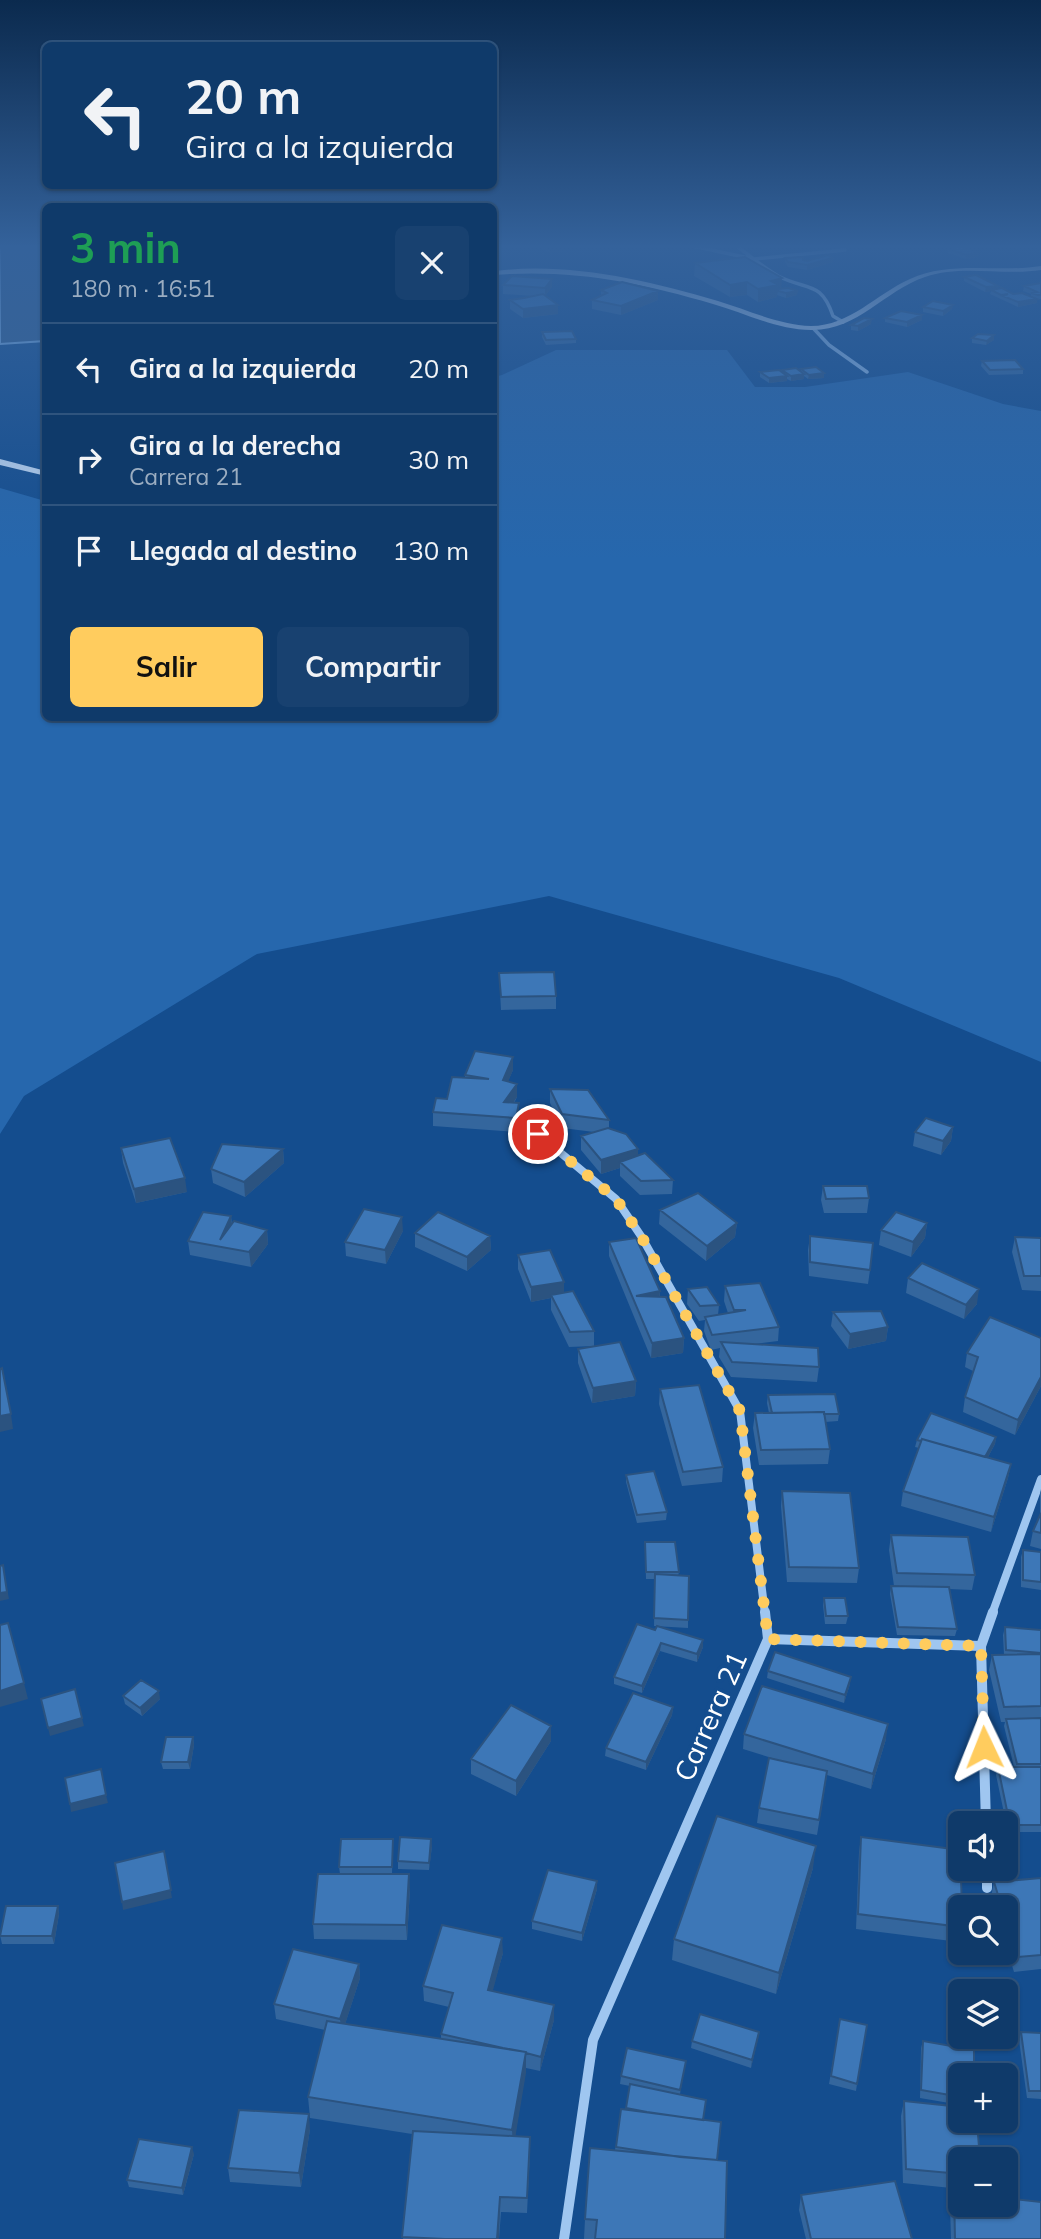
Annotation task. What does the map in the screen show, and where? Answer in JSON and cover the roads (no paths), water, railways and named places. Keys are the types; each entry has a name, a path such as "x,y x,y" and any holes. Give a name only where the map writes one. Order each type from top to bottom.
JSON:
{"street":[{"path":"837,350 867,372"},
{"path":"0,462 42,473"},
{"name":"Carrera 21","path":"538,1134 616,1199 641,1236 740,1411 768,1639 593,2040 564,2239"},
{"path":"986,1811 981,1646 1041,1479"},
{"path":"768,1639 981,1646"},
{"path":"987,1881 987,1888"}]}
